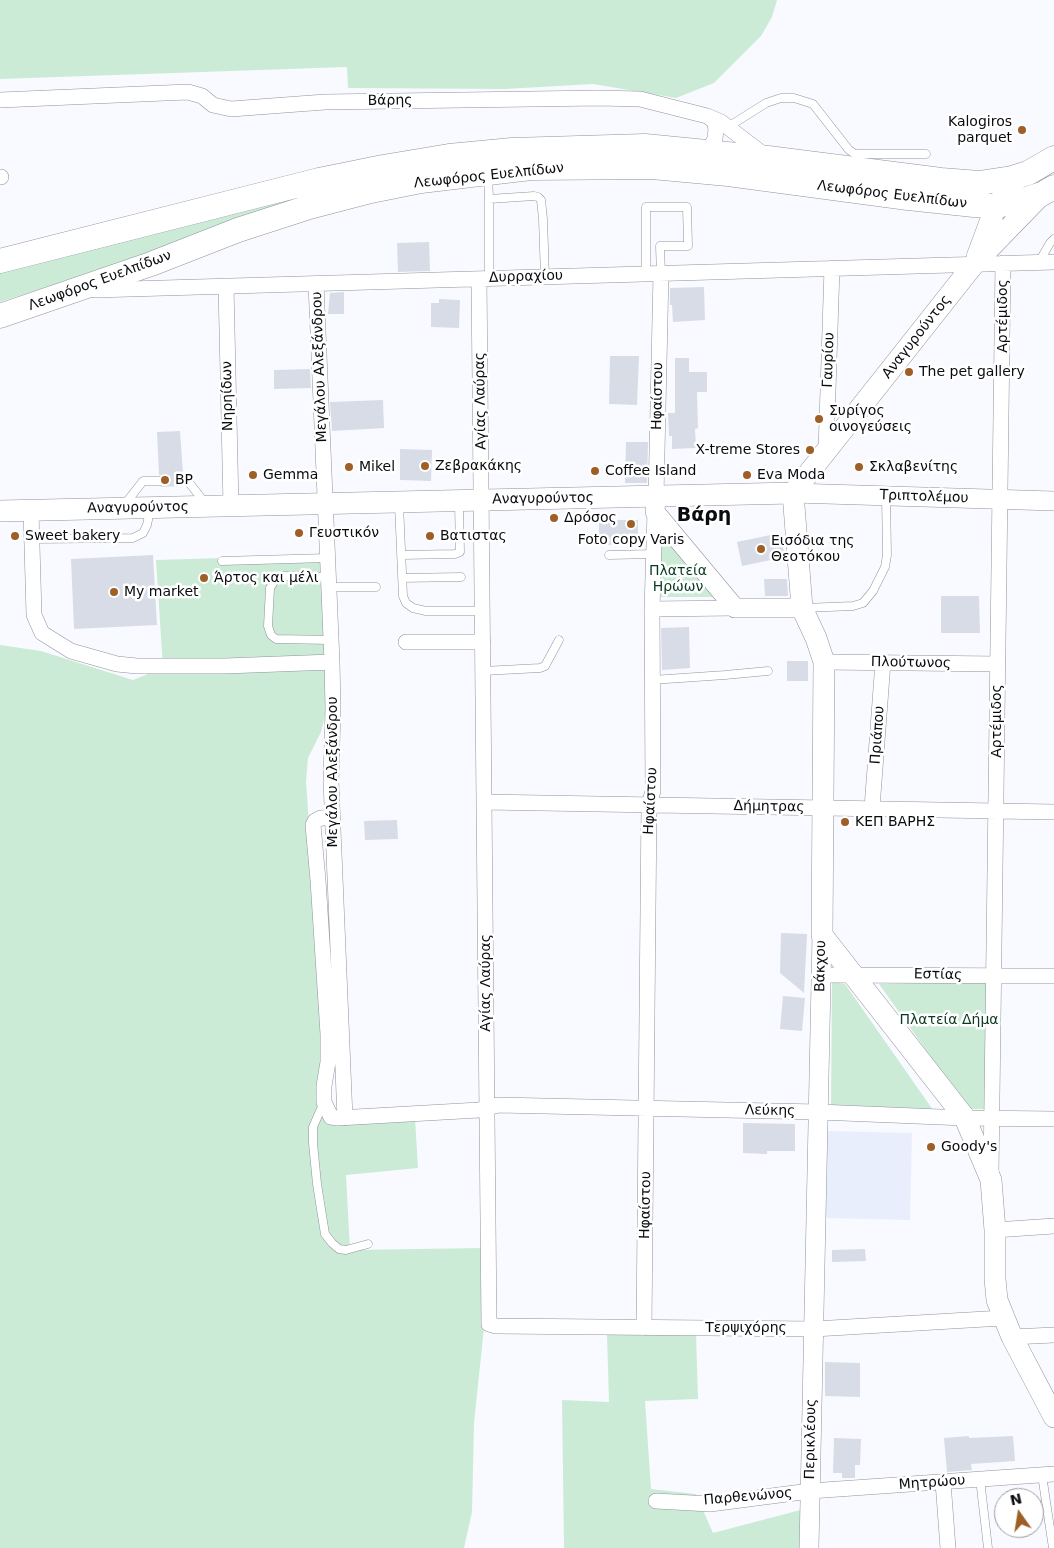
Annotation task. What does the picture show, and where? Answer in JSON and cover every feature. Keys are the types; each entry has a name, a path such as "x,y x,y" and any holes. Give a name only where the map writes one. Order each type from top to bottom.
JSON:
{"main road":[{"name":"Λεωφόρος Ευελπίδων","path":"0,262 319,180 449,156 581,147 645,146 708,151 960,182 996,181 1019,176 1044,165 1054,158"},
{"name":"Λεωφόρος Ευελπίδων","path":"0,316 151,264 238,230 306,208 370,191 420,181 531,168 652,167 728,174 965,205 996,206 1018,202 1048,190"},
{"name":"Αναγυρούντος","path":"974,264 996,206 1019,176"},
{"name":"Αναγυρούντος","path":"0,511 459,500 655,504 793,493 974,264 1048,190"},
{"path":"793,493 802,608"},
{"name":"Βάκχου","path":"802,608 816,638 824,662 822,935"},
{"path":"822,935 965,1118 991,1180 997,1300 1007,1327 1054,1417"}],"street":[{"name":"Βάρης","path":"0,100 188,92 202,96 213,105 232,109 325,102 640,99 707,116 728,127 768,158"},
{"path":"707,116 714,121 716,129 715,139 708,151"},
{"name":"Δυρραχίου","path":"78,290 1047,262"},
{"name":"Αρτέμιδος","path":"991,1180 1003,263"},
{"name":"Γαυρίου","path":"826,451 832,268"},
{"name":"Ηφαίστου","path":"644,1328 649,804 653,791 654,274"},
{"name":"Αγίας Λαύρας","path":"484,279 482,500 489,1324"},
{"name":"Μεγάλου Αλεξάνδρου","path":"316,284 332,662 331,760 345,1118"},
{"name":"Νηρηίδων","path":"226,286 231,506"},
{"name":"Τριπτολέμου","path":"793,493 1054,501"},
{"path":"655,504 735,608"},
{"path":"31,511 34,615 42,633 70,651 117,664 137,666 225,666 332,662"},
{"path":"652,609 802,608"},
{"path":"406,642 483,642"},
{"name":"Πλούτωνος","path":"824,662 997,664"},
{"name":"Πριάπου","path":"872,808 883,662"},
{"name":"Δήμητρας","path":"484,802 1054,812"},
{"path":"333,818 321,818 315,821 313,825 328,1034 328,1062 324,1086 324,1102 331,1117 345,1118 479,1110 487,1107"},
{"name":"Βάκχου","path":"814,1329 822,935"},
{"name":"Εστίας","path":"821,975 1054,976"},
{"name":"Λεύκης","path":"487,1107 498,1104 1054,1119"},
{"path":"994,1230 1054,1226"},
{"name":"Τερψιχόρης","path":"489,1324 496,1326 814,1329 1007,1327 1054,1336"},
{"name":"Περικλέους","path":"809,1548 814,1329"},
{"name":"Μητρώου","path":"810,1491 1048,1474"},
{"path":"943,1482 948,1548"},
{"name":"Παρθενώνος","path":"656,1501 702,1502 710,1504 810,1491"}],"lane":[{"path":"728,127 766,103 781,98 794,98 814,104 849,150 855,154 926,154"},
{"path":"484,279 489,199 488,173"},
{"path":"489,199 534,196 541,200 545,277"},
{"path":"646,207 687,207 688,246 660,246 654,274 646,207"},
{"path":"1047,262 1054,239"},
{"path":"183,480 187,480 208,506"},
{"path":"122,508 143,481 160,481"},
{"path":"802,608 853,606 863,603 873,591 885,567 887,555 886,496"},
{"path":"401,555 455,554 460,552 459,500"},
{"path":"399,502 403,596 406,603 413,608 426,611 483,611"},
{"path":"33,539 133,538 143,533 147,525 150,508"},
{"path":"609,555 654,554"},
{"path":"222,561 327,558"},
{"path":"331,640 276,639 271,635 268,626 270,588 275,580 283,576 376,587"},
{"path":"402,578 461,577"},
{"path":"483,671 540,668 545,666 559,640"},
{"path":"652,680 768,671"},
{"path":"324,1102 313,1127 313,1143 325,1234 339,1249 346,1250 368,1244"},
{"path":"1048,1474 1053,1548"},
{"path":"980,1479 988,1548"}],"shaded area":[{"path":"827,1131 912,1133 910,1220 825,1218"}],"green space":[{"path":"0,0 777,0 772,17 761,36 714,83 676,98 593,84 505,89 348,88 347,67 0,79"},
{"path":"328,191 85,275 0,302 0,267"},
{"name":"Πλατεία Ηρώων","path":"661,540 673,541 713,597 661,597"},
{"path":"321,555 328,703 321,732 308,758 306,782 325,1041 320,1109 415,1118 418,1168 346,1175 350,1250 483,1248 484,1328 474,1423 472,1512 464,1548 0,1548 0,645 41,651 133,680 163,668 156,560"},
{"name":"Πλατεία Δήμα","path":"987,981 985,1109 968,1109 879,984"},
{"name":"Πλατεία Δήμα","path":"832,982 845,984 933,1110 831,1107"},
{"path":"696,1333 698,1399 645,1401 651,1489 696,1494 713,1533 808,1508 805,1548 564,1548 562,1400 609,1402 607,1335"}],"building":[{"path":"429,242 430,271 398,272 397,243"},
{"path":"704,287 705,320 673,322 670,288"},
{"path":"344,292 344,314 328,314 330,293"},
{"path":"439,299 460,300 459,328 431,327 431,303 439,303"},
{"path":"610,356 639,356 637,405 609,404"},
{"path":"675,358 689,358 689,372 707,372 707,392 697,392 698,428 695,429 696,448 672,449 672,436 669,436 668,413 675,413"},
{"path":"310,369 311,388 274,389 274,370"},
{"path":"383,400 384,428 332,431 330,402"},
{"path":"180,431 183,474 177,480 183,486 160,487 166,481 163,476 159,475 157,432"},
{"path":"626,442 648,442 647,483 625,483"},
{"path":"400,449 432,450 431,481 400,480"},
{"path":"599,520 638,520 638,544 599,545"},
{"name":"Εισόδια της Θεοτόκου","path":"780,533 785,557 742,566 737,542"},
{"name":"My market","path":"153,555 157,625 74,629 71,559"},
{"path":"764,579 787,579 788,596 765,596"},
{"path":"941,596 979,596 980,633 941,633"},
{"path":"689,627 690,668 662,670 661,628"},
{"path":"787,661 808,661 808,681 787,681"},
{"path":"397,820 398,839 365,840 364,821"},
{"path":"781,933 807,934 804,993 780,973"},
{"path":"783,996 805,998 802,1031 780,1029"},
{"path":"743,1123 795,1124 795,1151 767,1151 767,1154 743,1153"},
{"path":"865,1249 866,1261 832,1262 832,1250"},
{"path":"825,1362 860,1363 860,1397 825,1396"},
{"path":"969,1436 969,1438 1013,1436 1015,1461 971,1464 972,1470 947,1472 944,1438"},
{"path":"834,1438 861,1439 860,1465 855,1465 855,1478 842,1478 842,1473 833,1473"}],"place":[{"name":"Kalogiros parquet","path":"1022,130"},
{"name":"The pet gallery","path":"909,372"},
{"name":"Συρίγος οινογεύσεις","path":"819,419"},
{"name":"X-treme Stores","path":"810,450"},
{"name":"Ζεβρακάκης","path":"425,466"},
{"name":"Mikel","path":"349,467"},
{"name":"Σκλαβενίτης","path":"859,467"},
{"name":"Coffee Island","path":"595,471"},
{"name":"Gemma","path":"253,475"},
{"name":"Eva Moda","path":"747,475"},
{"name":"BP","path":"165,480"},
{"name":"Δρόσος","path":"554,518"},
{"name":"Foto copy Varis","path":"631,524"},
{"name":"Γευστικόν","path":"299,533"},
{"name":"Sweet bakery","path":"15,536"},
{"name":"Βατιστας","path":"430,536"},
{"name":"Εισόδια της Θεοτόκου","path":"761,549"},
{"name":"Άρτος και μέλι","path":"204,578"},
{"name":"My market","path":"114,592"},
{"name":"ΚΕΠ ΒΑΡΗΣ","path":"845,822"},
{"name":"Goody's","path":"931,1147"}],"district":[{"name":"Βάρη","path":"704,516"}]}
